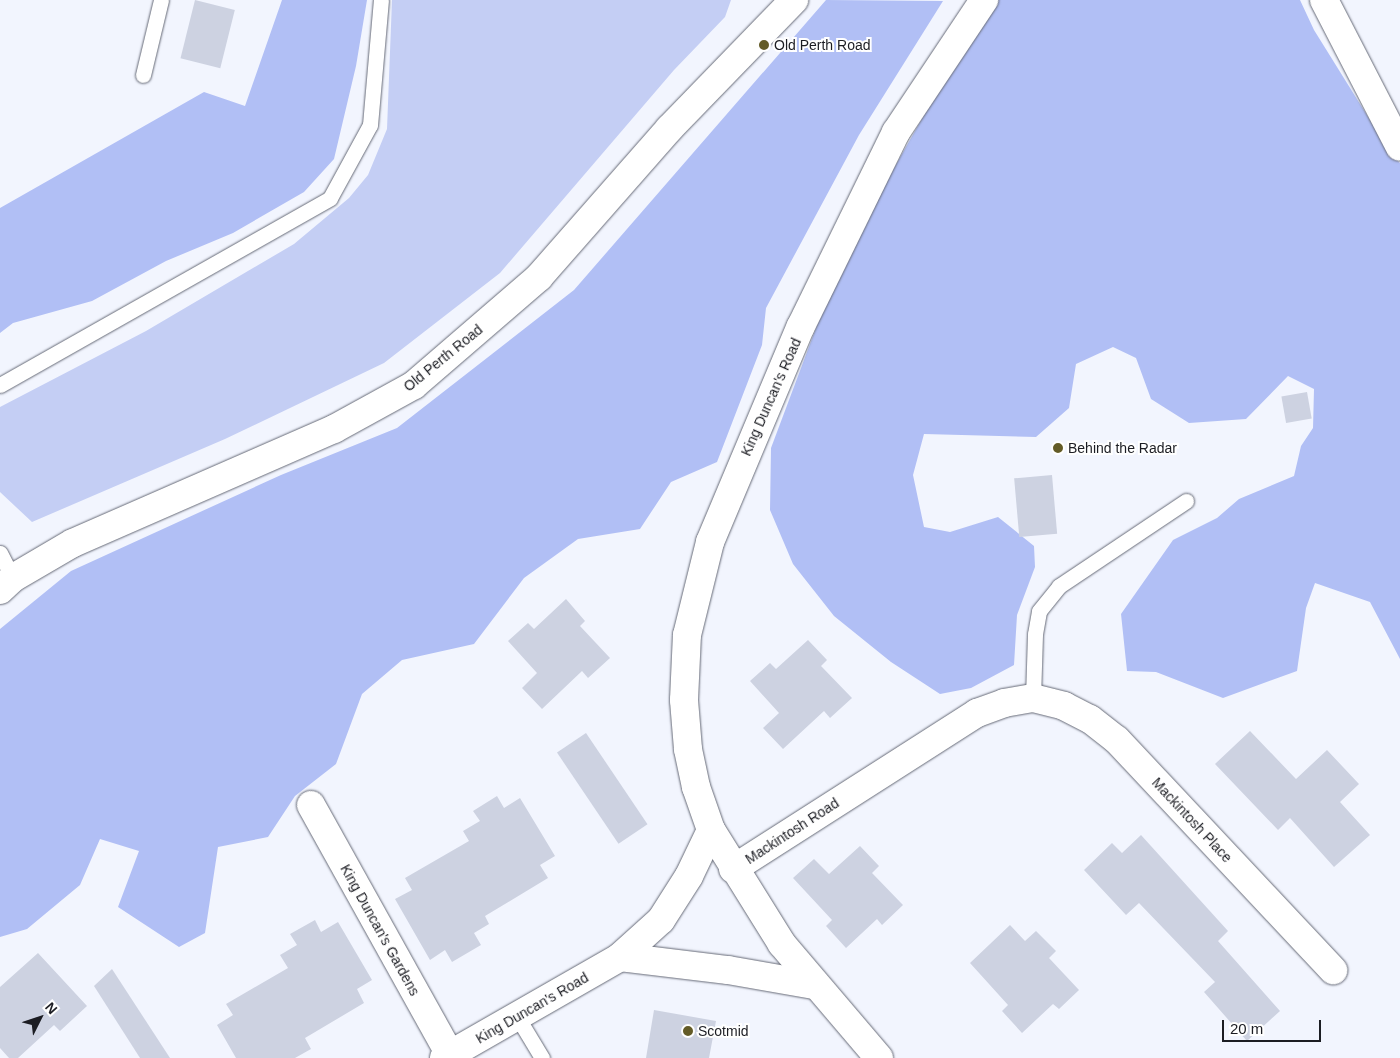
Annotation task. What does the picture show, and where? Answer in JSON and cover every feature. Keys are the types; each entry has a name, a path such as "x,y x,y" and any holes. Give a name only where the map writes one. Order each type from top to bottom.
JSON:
{"street":[{"name":"Old Perth Road","path":"6,584 73,543 334,429 414,385 539,277 669,129 794,0"},
{"name":"King Duncan's Road","path":"734,869 711,830 696,786 684,700 687,635 710,542 801,326 896,132 984,0"},
{"path":"1324,0 1400,148"},
{"name":"Mackintosh Road","path":"879,1058 814,985 782,944 734,869 978,713 1004,703 1033,698"},
{"name":"Mackintosh Place","path":"1033,698 1064,706 1090,719 1117,740 1333,970"},
{"name":"King Duncan's Gardens","path":"310,805 447,1056"},
{"name":"King Duncan's Road","path":"447,1056 518,1018 620,957 661,920 689,876 711,830"},
{"path":"620,957 728,970 814,985"}],"lane":[{"path":"143,75 161,0"},
{"path":"0,385 330,198 370,125 381,0"},
{"path":"1033,698 1035,634 1039,611 1060,586 1186,501"},
{"path":"0,553 6,584"},
{"path":"518,1018 542,1058"}],"shaded area":[{"path":"282,0 367,0 356,66 334,159 304,192 233,233 166,261 92,301 13,323 0,333 0,208 204,92 245,106"},
{"path":"392,0 731,0 725,17 674,70 500,273 384,363 225,439 32,522 0,492 0,407 146,331 294,244 349,198 368,175 387,129"},
{"path":"826,0 943,1 859,135 766,308 762,345 717,462 671,482 640,529 578,539 524,578 474,644 402,660 362,694 336,764 295,796 268,837 218,847 205,933 179,947 118,907 139,851 100,839 80,885 27,929 0,937 0,629 71,571 281,475 397,428 574,290"},
{"path":"996,0 1300,0 1314,30 1393,157 1400,163 1400,659 1370,602 1315,583 1306,608 1297,671 1223,698 1156,672 1127,671 1121,614 1173,540 1217,518 1239,499 1294,476 1301,446 1313,428 1314,389 1288,376 1246,419 1189,423 1151,399 1136,358 1113,347 1076,364 1069,408 1036,437 924,434 913,475 924,527 950,532 998,517 1034,546 1035,567 1017,615 1014,665 971,688 940,694 891,662 834,616 793,564 770,510 771,448 828,296 864,221 966,41"}],"building":[{"path":"195,0 235,10 220,68 180,58"},
{"path":"1307,392 1312,419 1286,423 1281,397"},
{"path":"1052,475 1057,534 1019,537 1014,478"},
{"path":"566,599 585,621 580,626 610,658 588,678 582,671 542,709 522,688 537,673 508,641 528,623 534,629"},
{"path":"808,640 827,660 821,666 852,698 830,718 824,711 783,749 763,728 779,713 750,681 770,663 776,669"},
{"path":"1250,731 1296,779 1327,750 1359,784 1340,802 1370,835 1334,867 1290,818 1278,830 1215,764"},
{"path":"586,733 648,824 618,844 557,753"},
{"path":"497,796 504,808 520,798 555,856 540,865 548,878 485,916 489,924 474,933 481,945 452,962 445,950 430,960 395,899 412,890 405,878 469,841 463,831 480,821 473,811"},
{"path":"1141,835 1228,931 1218,941 1280,1011 1247,1041 1204,992 1215,982 1139,903 1126,915 1084,870 1112,843 1122,853"},
{"path":"860,846 879,866 872,873 903,905 882,925 877,919 846,948 826,926 832,920 793,878 814,859 829,874"},
{"path":"315,920 321,932 338,922 372,980 357,989 364,1003 305,1038 311,1049 295,1058 236,1058 217,1025 233,1015 226,1004 288,968 280,955 297,945 290,934"},
{"path":"1010,925 1025,941 1036,931 1056,951 1049,958 1079,990 1059,1009 1053,1004 1022,1033 1002,1011 1008,1005 970,963"},
{"path":"38,953 87,1006 60,1031 54,1025 18,1058 9,1058 0,1048 0,987"},
{"path":"112,969 170,1058 140,1058 94,986"},
{"path":"654,1010 716,1021 709,1058 646,1058"}],"place":[{"name":"Old Perth Road","path":"764,45"},
{"name":"Behind the Radar","path":"1058,448"},
{"name":"Scotmid","path":"688,1031"}]}
